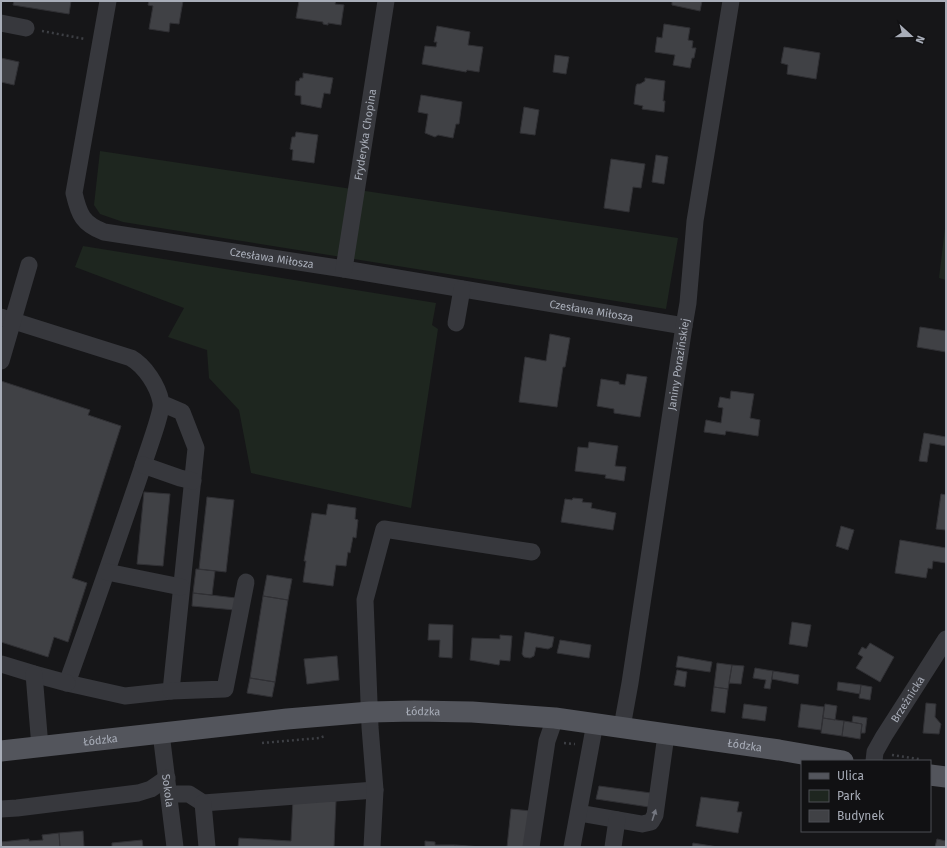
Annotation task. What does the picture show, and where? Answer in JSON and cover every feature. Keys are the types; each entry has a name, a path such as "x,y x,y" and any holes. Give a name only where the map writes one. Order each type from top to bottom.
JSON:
{"main road":[{"name":"Łódzka","path":"1,751 287,719 370,712 472,712 555,718 595,723 837,760"},
{"path":"931,775 946,777"}],"street":[{"name":"Czesława Miłosza","path":"108,1 74,193 76,203 84,220 93,228 104,232 344,269 684,326"},
{"name":"Fryderyka Chopina","path":"344,269 386,1"},
{"name":"Janiny Porazińskiej","path":"622,727 688,303 695,221 730,1"},
{"path":"1,23 26,28"},
{"path":"1,361 7,318 29,265"},
{"path":"456,323 462,289"},
{"path":"7,318 131,358 146,370 161,403 153,436 107,572 67,683"},
{"path":"161,403 182,412 196,448 171,692"},
{"path":"143,464 180,478 193,481"},
{"path":"372,847 375,790 365,600 384,528 532,552"},
{"path":"107,572 181,587"},
{"path":"1,664 67,683 125,696 225,689 246,582"},
{"name":"Brzeźnicka","path":"874,760 876,752 884,736 946,639"},
{"path":"34,674 40,747"},
{"path":"531,847 546,742 555,718"},
{"path":"572,847 595,723"},
{"name":"Sokola","path":"161,733 176,847"},
{"path":"579,813 648,824 654,819 666,735"},
{"path":"1,809 138,793 168,786 189,794 203,803 375,790"},
{"path":"203,803 207,847"},
{"path":"613,847 618,820"}],"path":[{"path":"26,28 101,42"},
{"path":"260,743 327,736"},
{"path":"546,742 591,746"}],"green space":[{"path":"100,151 678,238 666,309 123,222 100,214 94,205"},
{"path":"946,220 946,280 939,278"},
{"path":"83,246 436,303 432,325 438,329 411,508 251,473 239,410 209,378 207,350 168,337 184,308 75,267"}],"building":[{"path":"14,1 71,1 69,14 13,5"},
{"path":"149,1 183,1 179,24 170,23 169,32 149,29 153,6 148,5"},
{"path":"299,1 336,1 335,4 344,5 341,25 328,23 328,25 323,24 323,22 296,18"},
{"path":"672,1 702,1 700,11 672,5"},
{"path":"664,24 690,28 688,40 693,41 692,48 696,48 690,68 673,65 675,55 655,52 657,37 662,38"},
{"path":"437,26 470,32 468,45 483,47 479,72 467,70 466,72 422,64 425,46 436,47 437,42 434,42"},
{"path":"784,47 820,53 816,79 787,74 788,65 781,63"},
{"path":"555,55 569,57 566,74 553,72"},
{"path":"1,58 19,62 14,85 1,82"},
{"path":"303,73 333,78 330,94 324,93 321,108 301,104 301,96 295,95 296,81 303,78"},
{"path":"645,78 665,81 663,101 665,101 664,112 642,109 643,106 634,104 636,86 637,84 645,81"},
{"path":"421,95 462,102 459,124 456,124 453,138 438,135 435,137 425,133 428,114 418,112"},
{"path":"524,107 539,110 535,135 520,133"},
{"path":"296,132 318,135 314,163 292,160 293,150 290,149 292,137 295,137"},
{"path":"656,155 668,157 664,184 652,182"},
{"path":"611,159 645,164 641,188 633,187 629,212 604,208"},
{"path":"920,327 946,331 946,352 917,347"},
{"path":"550,334 570,338 565,367 563,367 557,407 519,402 525,357 546,361"},
{"path":"627,374 647,377 640,417 614,413 614,409 597,406 601,379 619,382 619,384 625,385"},
{"path":"1,381 90,410 88,415 121,426 72,578 87,583 68,642 54,637 48,657 1,642"},
{"path":"731,391 754,394 750,418 760,420 758,436 726,431 725,435 704,432 706,420 721,423 723,408 718,407 720,397 730,399"},
{"path":"924,433 946,437 946,446 930,443 927,462 919,461"},
{"path":"589,442 618,446 615,466 626,467 624,481 605,478 606,475 575,471 578,447 588,448"},
{"path":"144,492 170,494 163,566 137,564"},
{"path":"941,494 946,495 946,530 936,529"},
{"path":"207,497 234,500 226,572 199,569"},
{"path":"573,498 583,499 582,502 592,503 591,508 616,513 613,530 561,522 565,499 572,500"},
{"path":"328,504 356,508 355,519 358,520 356,538 353,537 350,553 348,552 346,566 336,565 333,586 303,582 306,561 304,561 312,513 326,515"},
{"path":"841,526 854,530 848,550 836,546"},
{"path":"900,540 946,548 946,563 933,561 932,569 928,568 926,578 895,573"},
{"path":"196,569 215,571 212,595 193,593"},
{"path":"267,575 292,579 288,600 263,596"},
{"path":"193,593 236,598 235,610 192,606"},
{"path":"263,596 288,600 275,682 250,678"},
{"path":"792,622 811,625 807,647 789,644"},
{"path":"429,624 453,625 452,658 439,657 440,640 428,640"},
{"path":"525,632 554,637 552,647 548,649 536,647 534,656 530,658 524,657 522,654"},
{"path":"500,635 512,636 510,661 500,660 499,665 470,660 472,638 500,639"},
{"path":"560,640 591,645 589,658 557,653"},
{"path":"870,643 894,657 880,682 856,668 863,657 858,654 862,647 866,649"},
{"path":"337,656 339,680 307,684 304,659"},
{"path":"678,656 712,662 710,672 676,667"},
{"path":"717,663 732,665 728,689 714,687"},
{"path":"732,665 744,666 741,684 729,683"},
{"path":"755,668 773,671 770,689 764,688 766,680 753,678"},
{"path":"677,670 687,672 685,687 674,685"},
{"path":"773,671 799,675 798,684 772,679"},
{"path":"250,678 275,682 272,697 247,693"},
{"path":"838,682 861,685 860,694 837,690"},
{"path":"861,685 872,687 870,700 859,698"},
{"path":"714,687 728,689 725,713 711,711"},
{"path":"926,703 936,704 935,717 941,724 939,734 923,733"},
{"path":"744,704 767,707 765,721 742,718"},
{"path":"801,704 824,707 821,730 798,727"},
{"path":"825,704 837,706 835,720 823,718"},
{"path":"853,716 867,718 865,733 861,733 862,724 852,722"},
{"path":"823,718 844,721 842,736 821,733"},
{"path":"844,721 862,724 860,739 842,736"},
{"path":"599,786 651,793 649,807 596,799"},
{"path":"701,797 739,802 737,812 742,812 738,833 696,826"},
{"path":"293,799 336,801 334,847 238,847 239,838 291,841"},
{"path":"511,809 531,811 527,847 507,847"},
{"path":"83,831 84,847 60,847 59,833"},
{"path":"59,833 60,847 1,847 1,842 29,839 29,841 43,840 42,835"},
{"path":"937,839 946,841 946,847 935,847"},
{"path":"142,840 143,847 112,847 112,843"},
{"path":"425,841 435,842 435,845 455,845 455,847 425,847"},
{"path":"693,843 718,847 692,847"},
{"path":"455,845 482,847 455,847"}]}
